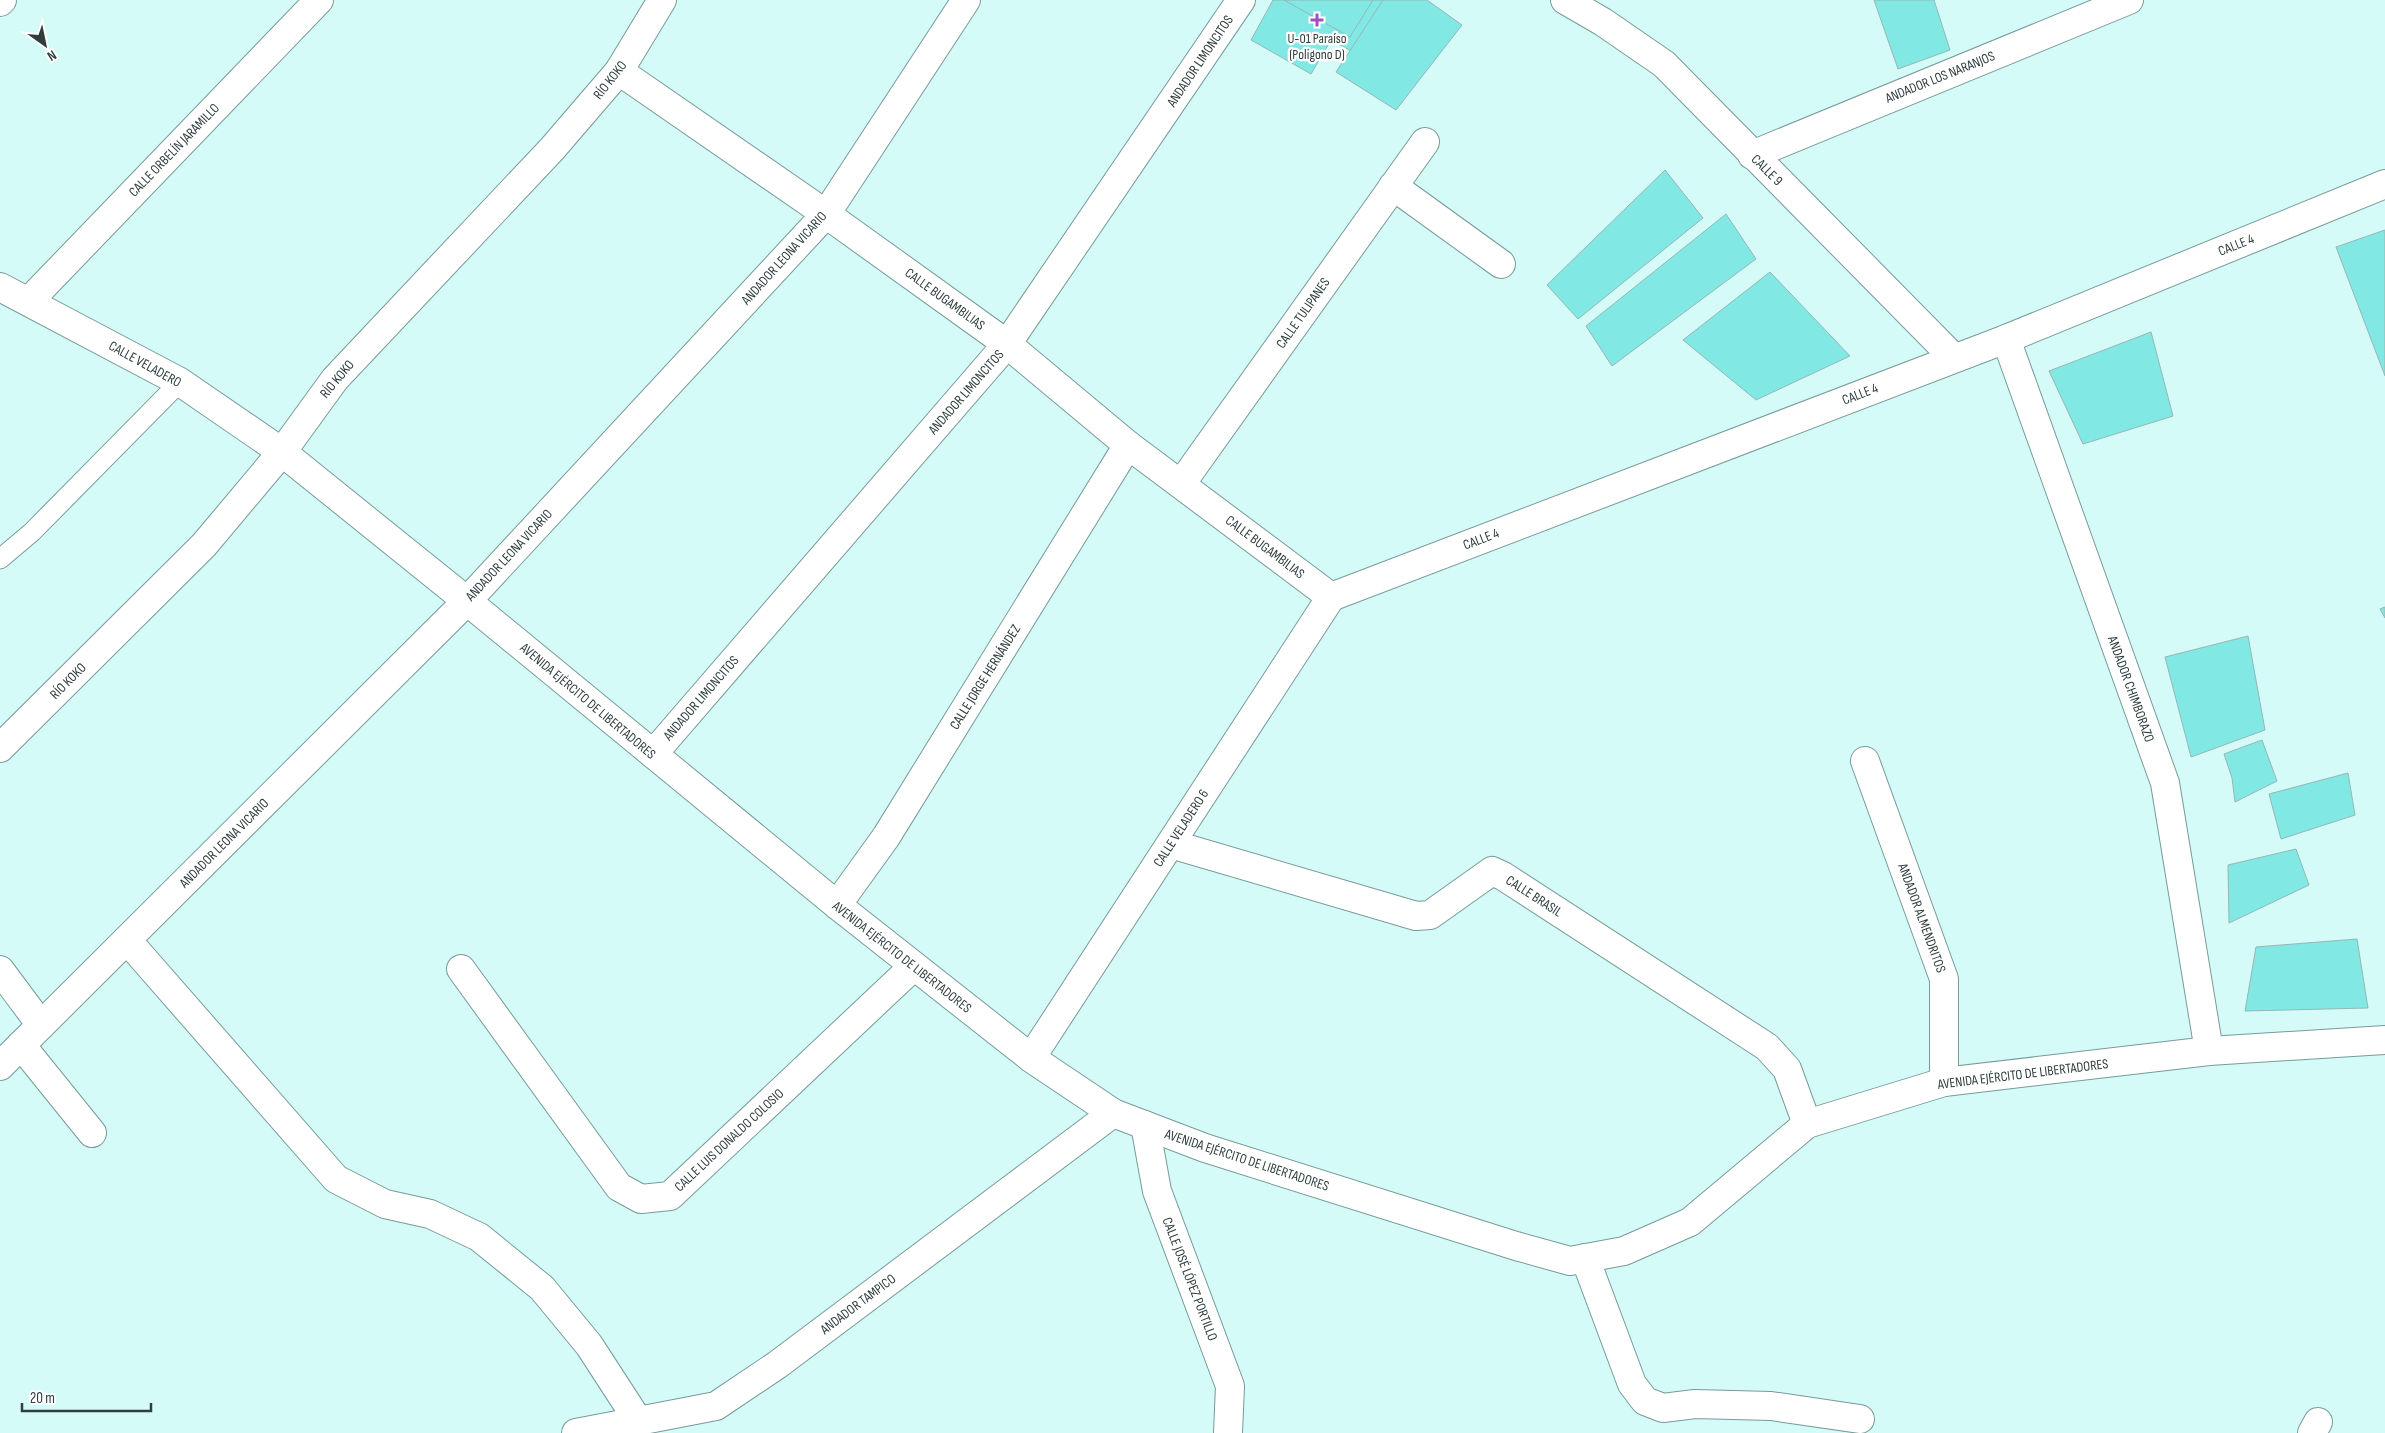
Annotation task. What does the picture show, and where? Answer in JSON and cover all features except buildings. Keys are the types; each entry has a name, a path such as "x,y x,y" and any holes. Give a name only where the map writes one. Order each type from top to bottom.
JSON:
{"street":[{"name":"CALLE ORBELÍN JARAMILLO","path":"29,301 319,0"},
{"name":"RÍO KOKO","path":"0,748 204,545 282,452 335,379 552,149 619,71 662,0"},
{"name":"ANDADOR LEONA VICARIO","path":"0,1066 467,601 826,214 966,0"},
{"name":"ANDADOR LIMONCITOS","path":"653,754 1007,344 1241,0"},
{"name":"ANDADOR LOS NARANJOS","path":"1752,155 2129,0"},
{"name":"CALLE 9","path":"1572,1 1664,64 1954,358"},
{"name":"CALLE BUGAMBILIAS","path":"619,71 826,214 1007,344 1128,445 1331,597"},
{"name":"CALLE TULIPANES","path":"1181,484 1425,142"},
{"name":"CALLE 4","path":"1331,597 2006,338 2385,184"},
{"path":"1393,186 1502,264"},
{"name":"CALLE VELADERO","path":"0,287 180,382 282,452"},
{"name":"ANDADOR CHIMBORAZO","path":"2006,338 2165,783 2209,1051"},
{"name":"CALLE JORGE HERNÁNDEZ","path":"837,905 886,837 1128,445"},
{"name":"AVENIDA EJÉRCITO DE LIBERTADORES","path":"282,452 467,601 837,905 1031,1058 1113,1113 1205,1148 1516,1246 1570,1261 1624,1252 1690,1222 1807,1124 1944,1082 2209,1051 2385,1040"},
{"name":"CALLE VELADERO 6","path":"1031,1058 1331,597"},
{"name":"ANDADOR ALMENDRITOS","path":"1865,761 1944,980 1944,1082"},
{"name":"CALLE BRASIL","path":"1171,844 1416,916 1430,915 1492,871 1503,876 1767,1047 1787,1068 1807,1124"},
{"path":"127,940 336,1179 385,1204 430,1214 479,1237 542,1288 589,1346 639,1422"},
{"name":"CALLE LUIS DONALDO COLOSIO","path":"461,969 619,1187 641,1199 670,1196 914,966"},
{"path":"0,970 41,1025"},
{"path":"21,1045 92,1133"},
{"name":"ANDADOR TAMPICO","path":"576,1433 716,1406 777,1365 1113,1113"},
{"name":"CALLE JOSÉ LÓPEZ PORTILLO","path":"1145,1125 1157,1191 1230,1386 1228,1433"},
{"path":"1585,1258 1632,1384 1645,1401 1663,1408 1695,1404 1771,1406 1860,1419"}],"lane":[{"path":"0,559 32,532 180,382"}],"place":[{"name":"U-01 Paraíso (Poligono D)","path":"1317,20"}]}
